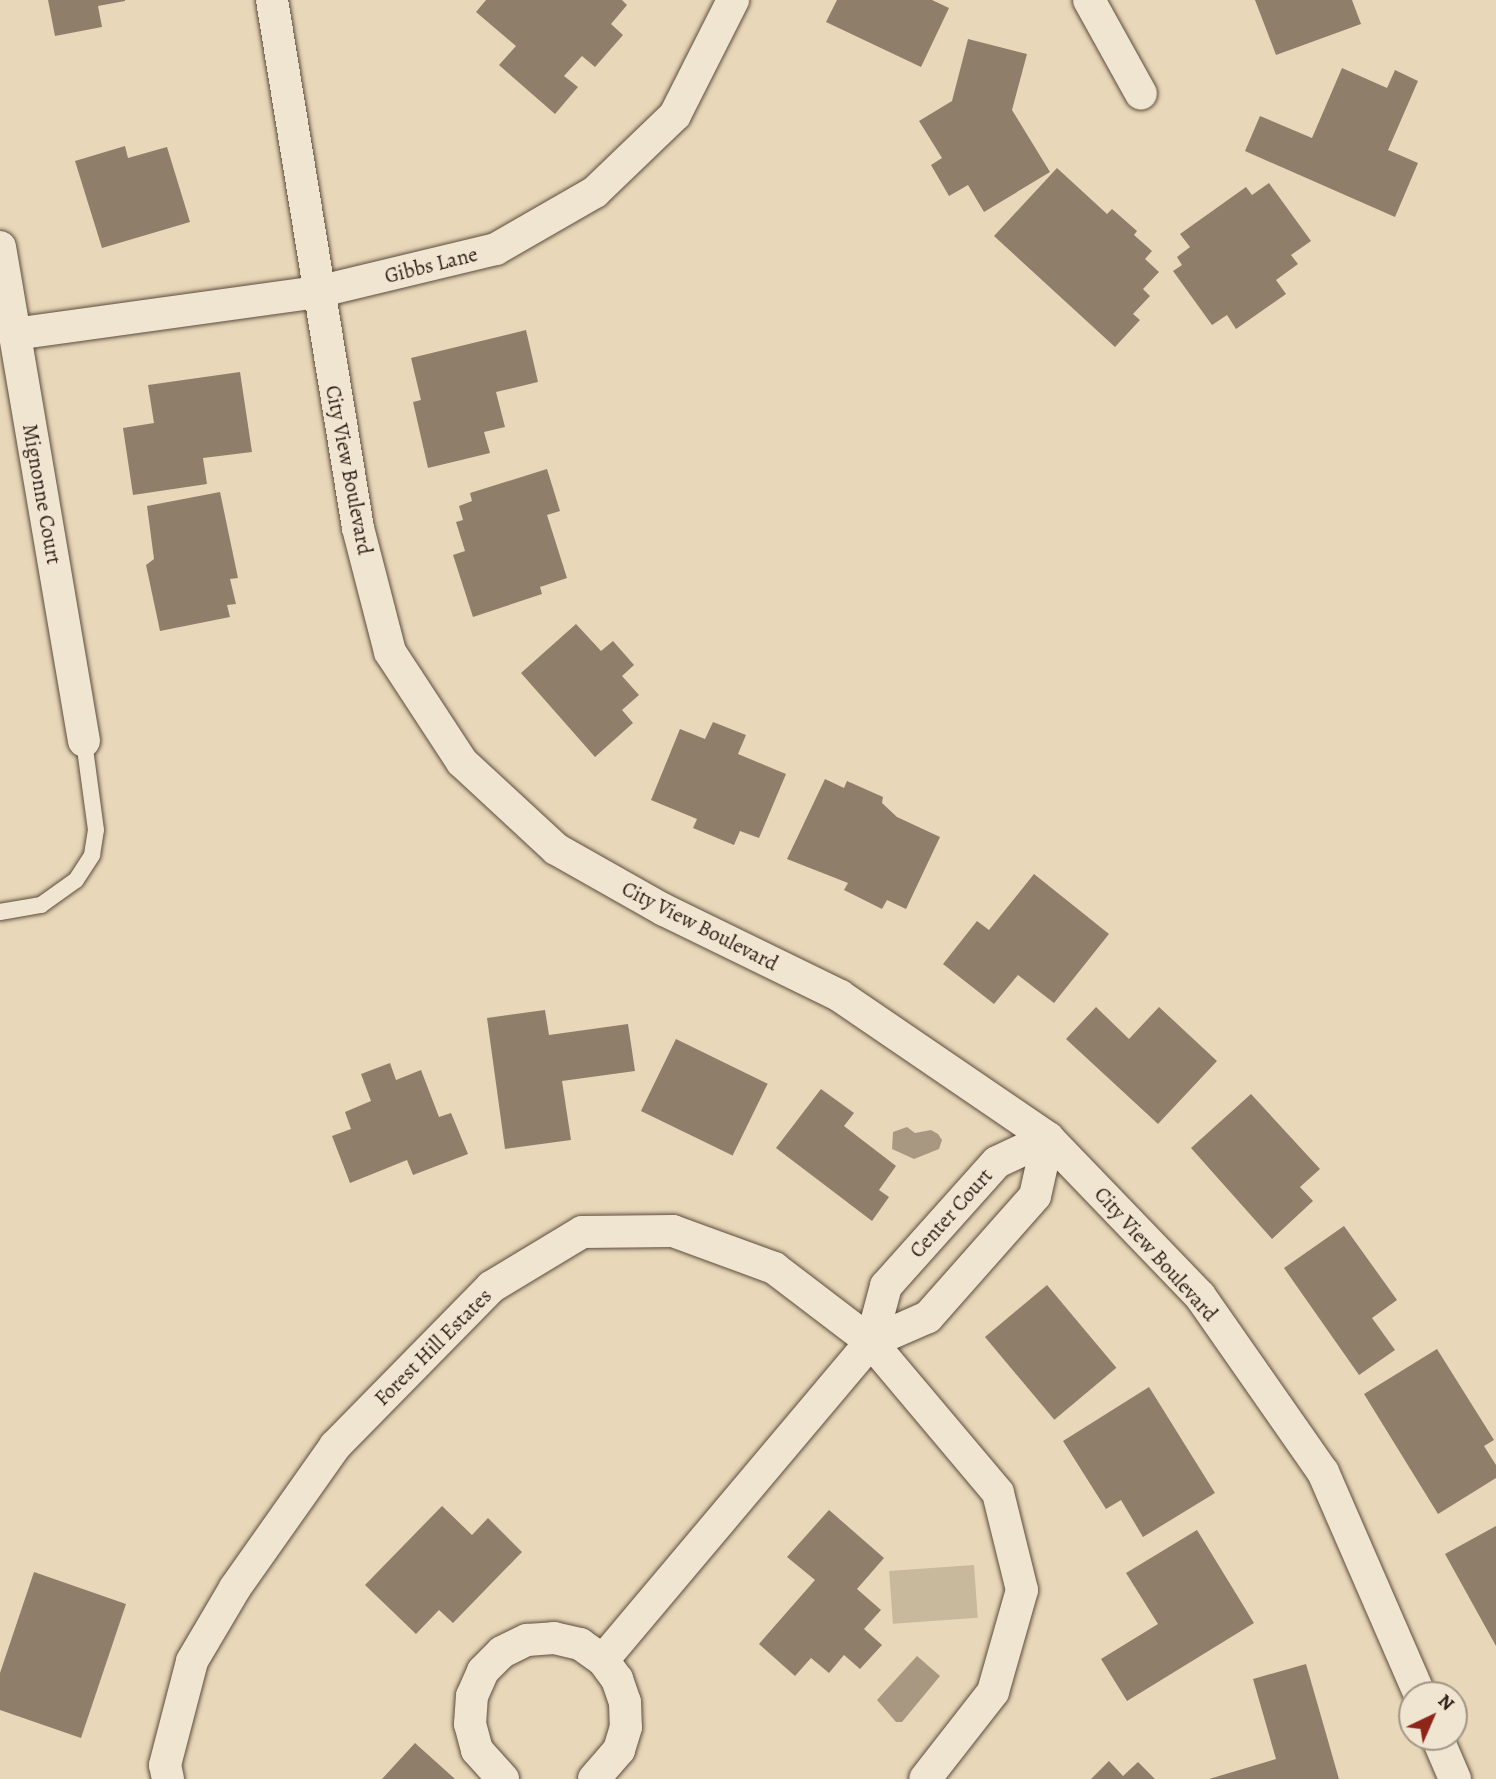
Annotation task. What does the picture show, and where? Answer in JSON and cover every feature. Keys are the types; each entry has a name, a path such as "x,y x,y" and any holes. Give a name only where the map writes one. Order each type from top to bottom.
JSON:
{"street":[{"name":"City View Boulevard","path":"272,0 317,292 358,528 390,652 462,762 556,849 664,910 840,996 1048,1138 1200,1296 1323,1472 1414,1681"},
{"name":"Gibbs Lane","path":"15,334 317,292 496,249 595,192 675,115 733,0"},
{"path":"1089,0 1141,94"},
{"name":"Mignonne Court","path":"0,247 84,741"},
{"name":"Center Court","path":"872,1342 886,1286 997,1162 1048,1138"},
{"name":"Center Court","path":"603,1660 872,1342 928,1317 1035,1196 1048,1138"},
{"name":"Forest Hill Estates","path":"167,1779 165,1765 192,1661 235,1588 335,1446 491,1287 582,1232 673,1231 775,1268 872,1342 998,1493 1022,1590 993,1692 925,1779"},
{"path":"503,1779 477,1750 470,1724 471,1696 483,1671 502,1652 527,1640 554,1638 580,1644 603,1660 617,1679 625,1702 626,1727 619,1750 594,1779"},
{"path":"1443,1751 1455,1779"}],"lane":[{"path":"0,912 41,905 76,880 92,855 96,830 84,741"}],"shaded area":[{"path":"907,1127 915,1133 931,1130 938,1134 942,1140 939,1149 914,1159 892,1149 893,1132"},
{"path":"974,1565 978,1618 893,1624 889,1571"},
{"path":"917,1656 940,1676 902,1722 896,1722 877,1700"}],"building":[{"path":"48,0 125,1 98,6 102,27 55,36"},
{"path":"486,0 622,0 627,5 611,24 623,35 595,67 582,56 564,76 578,87 555,114 499,65 516,46 476,12"},
{"path":"837,0 932,0 949,8 921,67 826,22"},
{"path":"1255,0 1352,0 1361,24 1276,55"},
{"path":"968,39 1027,54 1012,110 1050,172 984,212 968,185 949,196 931,165 942,158 919,121 952,101"},
{"path":"1342,68 1387,88 1395,70 1418,81 1388,150 1418,163 1395,217 1245,151 1260,116 1312,138"},
{"path":"125,146 128,158 167,147 190,222 102,248 75,161"},
{"path":"1057,168 1107,214 1112,209 1137,231 1134,235 1152,251 1145,259 1159,272 1143,289 1150,296 1133,314 1140,320 1115,347 994,236"},
{"path":"1269,183 1311,241 1291,255 1298,264 1276,280 1286,294 1236,329 1227,315 1212,325 1173,271 1182,265 1177,257 1190,247 1180,234 1246,187 1252,195"},
{"path":"526,330 538,382 496,392 505,427 484,432 490,453 428,468 413,402 421,400 411,358"},
{"path":"240,372 252,452 203,458 207,484 133,495 123,428 154,423 148,385"},
{"path":"547,469 560,511 547,515 567,578 540,587 542,594 473,617 453,555 465,551 456,522 463,520 459,506 472,501 470,493"},
{"path":"220,492 238,578 230,579 236,604 227,605 230,617 160,631 146,565 154,559 147,506"},
{"path":"576,624 601,651 613,641 634,665 622,676 639,695 622,710 633,723 595,757 521,673"},
{"path":"713,722 746,735 738,754 786,774 759,838 740,831 734,845 693,828 697,819 651,800 680,729 705,739"},
{"path":"825,779 844,788 847,781 883,797 882,803 897,817 940,837 906,909 887,900 882,909 844,890 848,883 787,859"},
{"path":"1034,874 1109,934 1054,1003 1018,975 994,1004 943,964 977,921 989,930"},
{"path":"1096,1007 1129,1039 1159,1007 1217,1061 1158,1124 1066,1039"},
{"path":"545,1010 549,1035 628,1024 635,1071 562,1081 571,1140 505,1149 487,1018"},
{"path":"676,1039 768,1084 733,1156 641,1111"},
{"path":"390,1063 396,1080 421,1070 439,1117 451,1113 468,1154 413,1175 407,1160 350,1183 332,1136 351,1129 345,1112 371,1101 361,1074"},
{"path":"821,1089 854,1113 844,1126 896,1166 879,1190 889,1197 872,1221 776,1148"},
{"path":"1251,1094 1320,1169 1300,1187 1313,1201 1272,1239 1191,1148"},
{"path":"1344,1226 1397,1300 1372,1318 1395,1350 1359,1375 1284,1268"},
{"path":"1047,1285 1116,1368 1054,1420 985,1337"},
{"path":"1437,1349 1494,1440 1484,1446 1496,1465 1496,1478 1438,1514 1364,1394"},
{"path":"1149,1387 1215,1493 1143,1537 1121,1500 1106,1509 1063,1441"},
{"path":"442,1506 472,1535 488,1518 522,1552 453,1623 439,1610 416,1634 365,1585"},
{"path":"829,1510 884,1558 857,1589 881,1610 864,1629 882,1645 860,1669 844,1655 829,1673 811,1658 795,1676 759,1644 815,1580 787,1557"},
{"path":"1496,1526 1496,1646 1445,1554"},
{"path":"1197,1530 1254,1623 1127,1701 1101,1659 1158,1624 1126,1573"},
{"path":"34,1572 126,1604 81,1738 0,1710 0,1673"},
{"path":"1306,1664 1339,1779 1209,1779 1276,1759 1253,1679"},
{"path":"415,1743 455,1779 382,1779"},
{"path":"1109,1761 1123,1776 1138,1762 1155,1779 1091,1779"}]}
